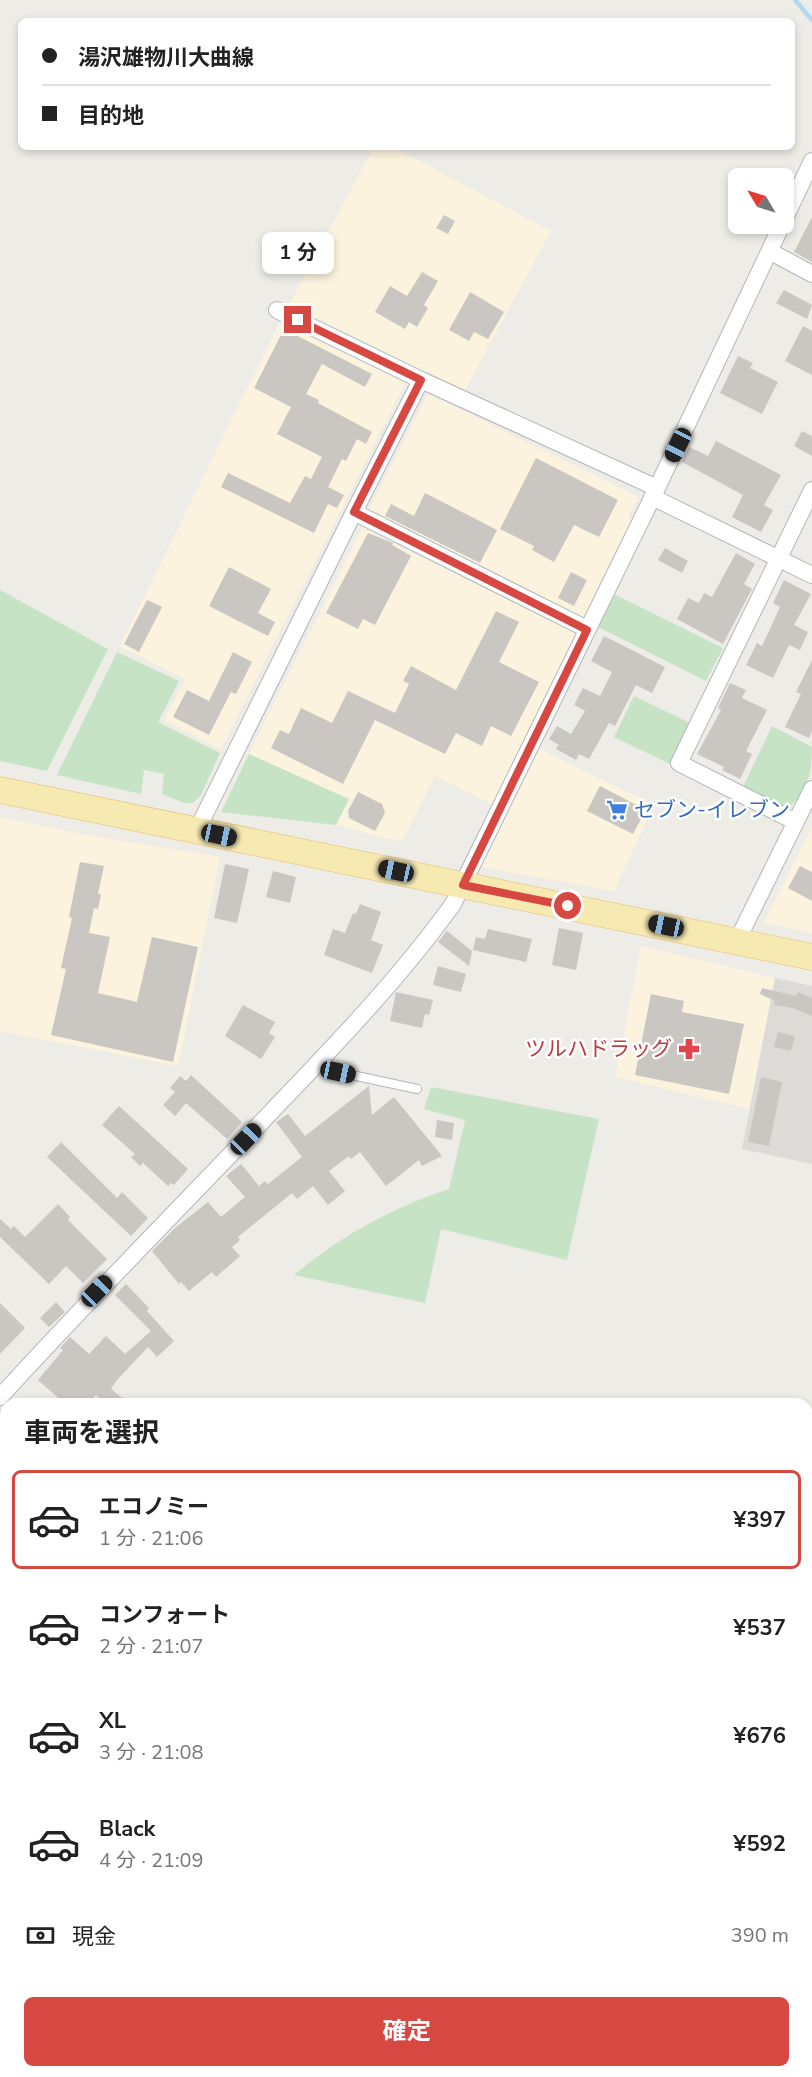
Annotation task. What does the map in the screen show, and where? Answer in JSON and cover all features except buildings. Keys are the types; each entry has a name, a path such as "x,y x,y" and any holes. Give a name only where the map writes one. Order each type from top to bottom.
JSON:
{"main road":[{"path":"0,790 812,957"}],"street":[{"path":"0,1397 81,1308 366,1014 424,945 453,904 771,252 812,161"},
{"path":"771,252 812,274"},
{"path":"277,310 654,493 812,575"},
{"path":"197,830 421,380"},
{"path":"796,822 679,763 812,490"},
{"path":"354,512 587,630"},
{"path":"736,940 812,789"}],"lane":[{"path":"321,1061 338,1072 417,1089"}],"shaded area":[{"path":"372,150 399,150 551,231 465,390 289,305"},
{"path":"280,322 405,383 221,749 164,720 185,679 120,646"},
{"path":"428,394 639,497 629,513 630,529 585,617 368,511"},
{"path":"362,528 578,634 495,806 435,776 402,842 336,825 349,799 249,754"},
{"path":"539,749 654,805 614,891 482,867"},
{"path":"0,817 81,834 220,857 178,1066 0,1031"},
{"path":"812,827 812,933 764,923"},
{"path":"641,946 775,978 750,1109 615,1077"},
{"path":"775,978 812,986 812,1164 742,1149"}],"green space":[{"path":"0,590 108,649 47,771 0,761"},
{"path":"614,594 723,648 706,681 598,627"},
{"path":"117,652 179,681 158,722 220,753 201,795 193,803 184,803 162,794 164,774 144,770 141,794 57,775"},
{"path":"634,696 690,723 670,764 614,737"},
{"path":"772,726 812,747 811,765 804,789 787,808 743,787"},
{"path":"249,754 349,799 336,825 221,812"},
{"path":"431,1087 599,1119 567,1260 441,1229 425,1303 294,1275 367,1224 449,1189 465,1120 424,1109"}],"waterway":[{"path":"795,0 812,20"}],"place":[{"name":"セブン-イレブン","path":"617,810"},
{"name":"ツルハドラッグ","path":"689,1049"}],"route":[{"path":"298,320 421,380 354,512 587,630 463,885 568,906"}]}
